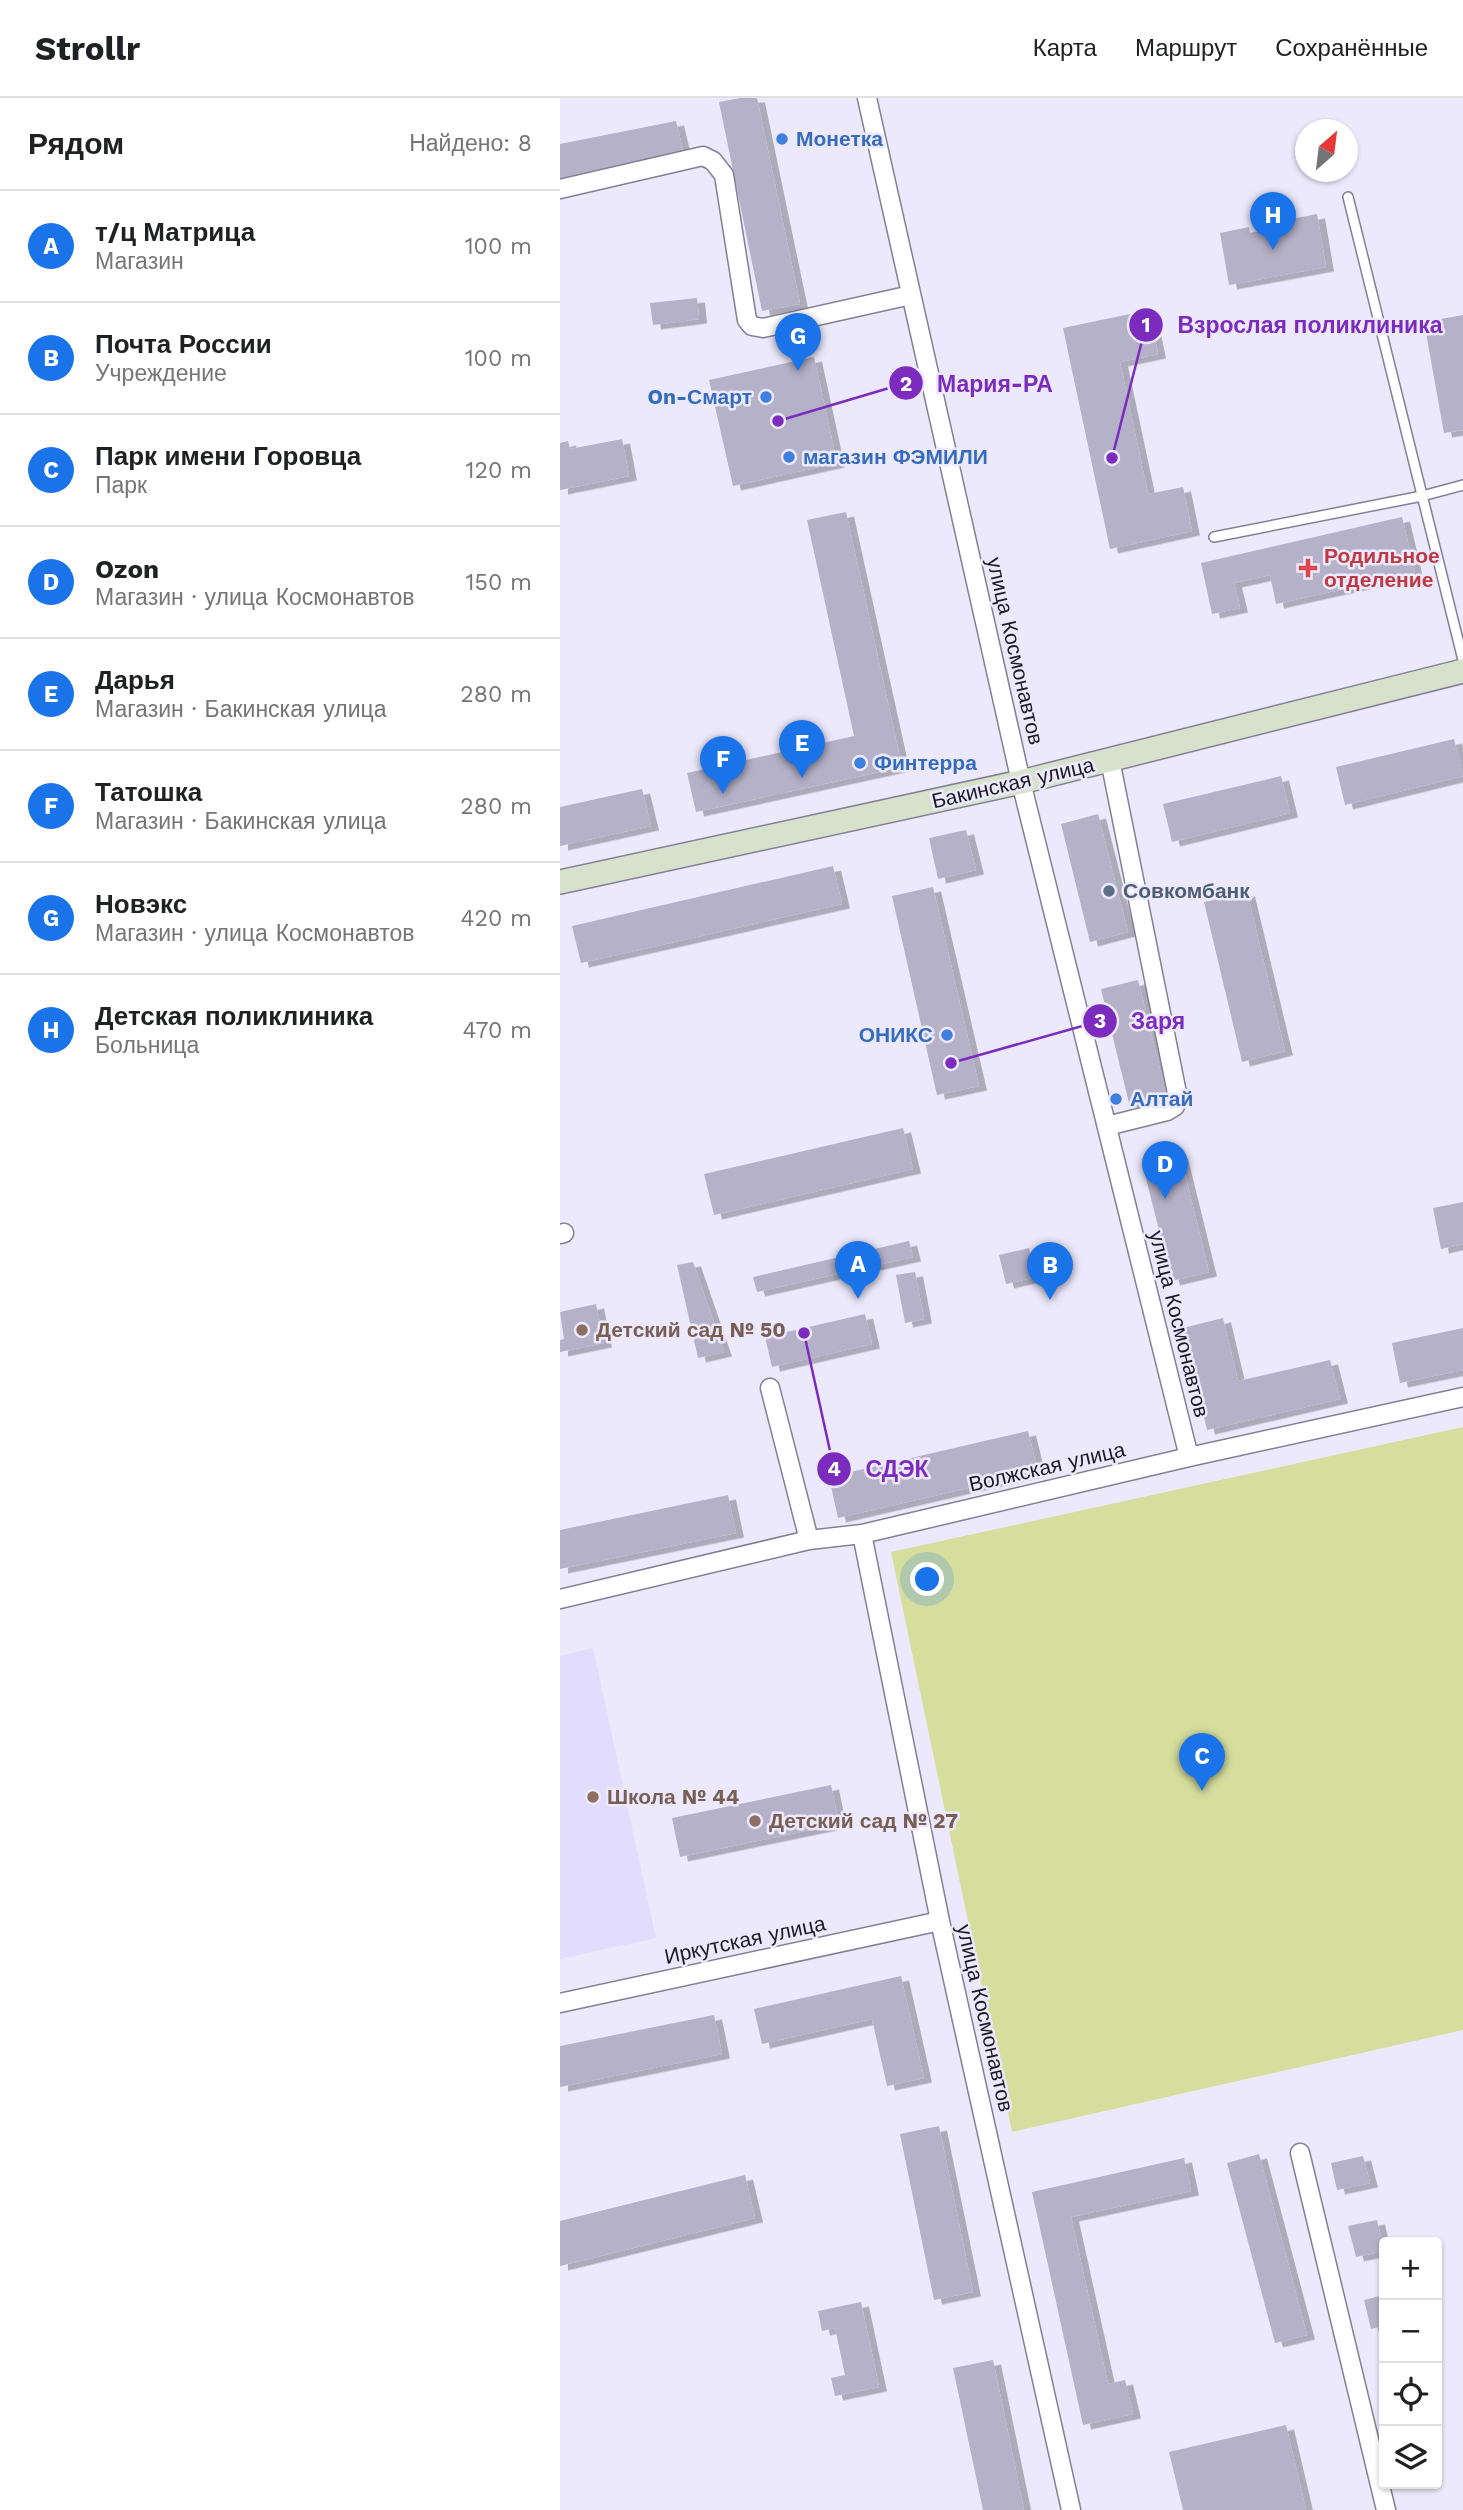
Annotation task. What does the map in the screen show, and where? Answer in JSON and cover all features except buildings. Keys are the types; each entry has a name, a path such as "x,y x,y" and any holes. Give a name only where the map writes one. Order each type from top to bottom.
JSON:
{"street":[{"name":"улица Космонавтов","path":"867,98 1021,782 1189,1457"},
{"path":"560,189 703,156 713,161 723,174 747,320 752,326 763,328 911,295"},
{"name":"Бакинская улица","path":"560,882 1021,782 1463,671"},
{"path":"1107,1126 1167,1111 1175,1106 1178,1098 1110,760"},
{"path":"770,1388 809,1540"},
{"name":"Волжская улица","path":"560,1599 809,1540 862,1534 1189,1457 1463,1397"},
{"name":"улица Космонавтов","path":"862,1534 940,1922 1071,2510"},
{"name":"Иркутская улица","path":"560,2003 940,1922"},
{"path":"1300,2153 1386,2510"}],"lane":[{"path":"1348,197 1463,660"},
{"path":"1214,537 1422,496 1463,485"}],"shaded area":[{"name":"Школа № 44","path":"593,1648 656,1938 560,1959 560,1656"}],"green space":[{"path":"1463,1427 1463,2030 1012,2132 891,1552"}],"place":[{"name":"Монетка","path":"782,139"},
{"name":"Детская поликлиника","path":"1273,250"},
{"name":"Новэкс","path":"798,371"},
{"name":"On-Смарт","path":"766,397"},
{"name":"Мария-РА","path":"778,421"},
{"name":"магазин ФЭМИЛИ","path":"789,457"},
{"name":"Взрослая поликлиника","path":"1112,458"},
{"name":"Родильное отделение","path":"1308,568"},
{"name":"Финтерра","path":"860,763"},
{"name":"Дарья","path":"802,778"},
{"name":"Татошка","path":"723,794"},
{"name":"Совкомбанк","path":"1109,891"},
{"name":"ОНИКС","path":"947,1035"},
{"name":"Заря","path":"951,1063"},
{"name":"Алтай","path":"1116,1099"},
{"name":"Ozon","path":"1165,1199"},
{"name":"т/ц Матрица","path":"858,1299"},
{"name":"Почта России","path":"1050,1300"},
{"name":"Детский сад № 50","path":"582,1330"},
{"name":"СДЭК","path":"804,1333"},
{"name":"Парк имени Горовца","path":"1202,1791"},
{"name":"Школа № 44","path":"593,1797"},
{"name":"Детский сад № 27","path":"755,1821"}]}
